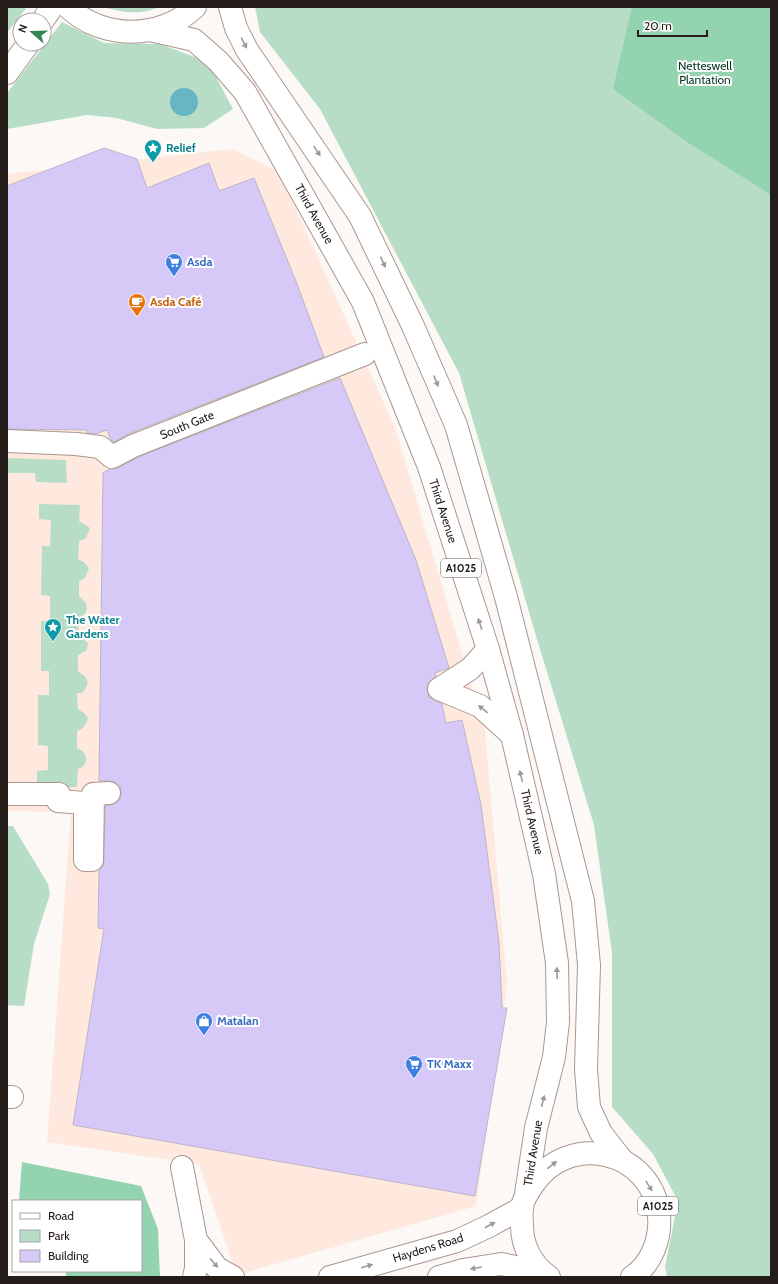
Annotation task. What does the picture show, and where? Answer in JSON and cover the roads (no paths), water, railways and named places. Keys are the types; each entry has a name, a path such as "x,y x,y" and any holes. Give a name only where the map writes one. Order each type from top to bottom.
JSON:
{"main road":[{"path":"68,7 74,13 94,24 114,30 134,32 166,26 187,14 195,7"},
{"name":"A1025","path":"230,7 236,28 247,50 360,216 412,326 456,426 506,597 583,901 589,965 586,1069 589,1106 601,1133 622,1160"},
{"name":"Third Avenue","path":"150,30 194,40 218,60 245,92 363,302 428,467 488,649 512,736 544,874 557,963 558,1022 554,1057 536,1128 524,1201"},
{"path":"7,73 22,52"},
{"name":"South Gate","path":"7,441 76,444 100,447 112,457 133,446 365,354"},
{"path":"488,649 470,669 439,689 480,706 512,736"},
{"path":"7,794 59,794 58,801 85,803 85,860 92,860 93,794 109,793"},
{"name":"A1025","path":"545,1274 529,1256 522,1237 524,1201 539,1175 556,1161 578,1153 600,1153 622,1160 638,1171 651,1187 658,1206 660,1226 656,1246 643,1272"},
{"path":"182,1167 196,1240 196,1268 194,1277"},
{"name":"Haydens Road","path":"330,1277 457,1241 487,1227 524,1201"},
{"path":"196,1240 217,1268 233,1277"},
{"path":"439,1277 463,1270 500,1264 545,1274"}],"water":[{"path":"184,88 190,89 194,92 197,96 197,108 194,112 190,115 184,116 178,115 174,112 171,108 170,102 171,96 174,92 178,89"}],"place":[{"name":"Relief","path":"153,163"},
{"name":"Asda","path":"174,277"},
{"name":"Asda Café","path":"137,317"},
{"name":"The Water Gardens","path":"53,642"},
{"name":"Matalan","path":"204,1036"},
{"name":"TK Maxx","path":"414,1079"}],"park label":[{"name":"Netteswell Plantation","path":"705,73"}]}
